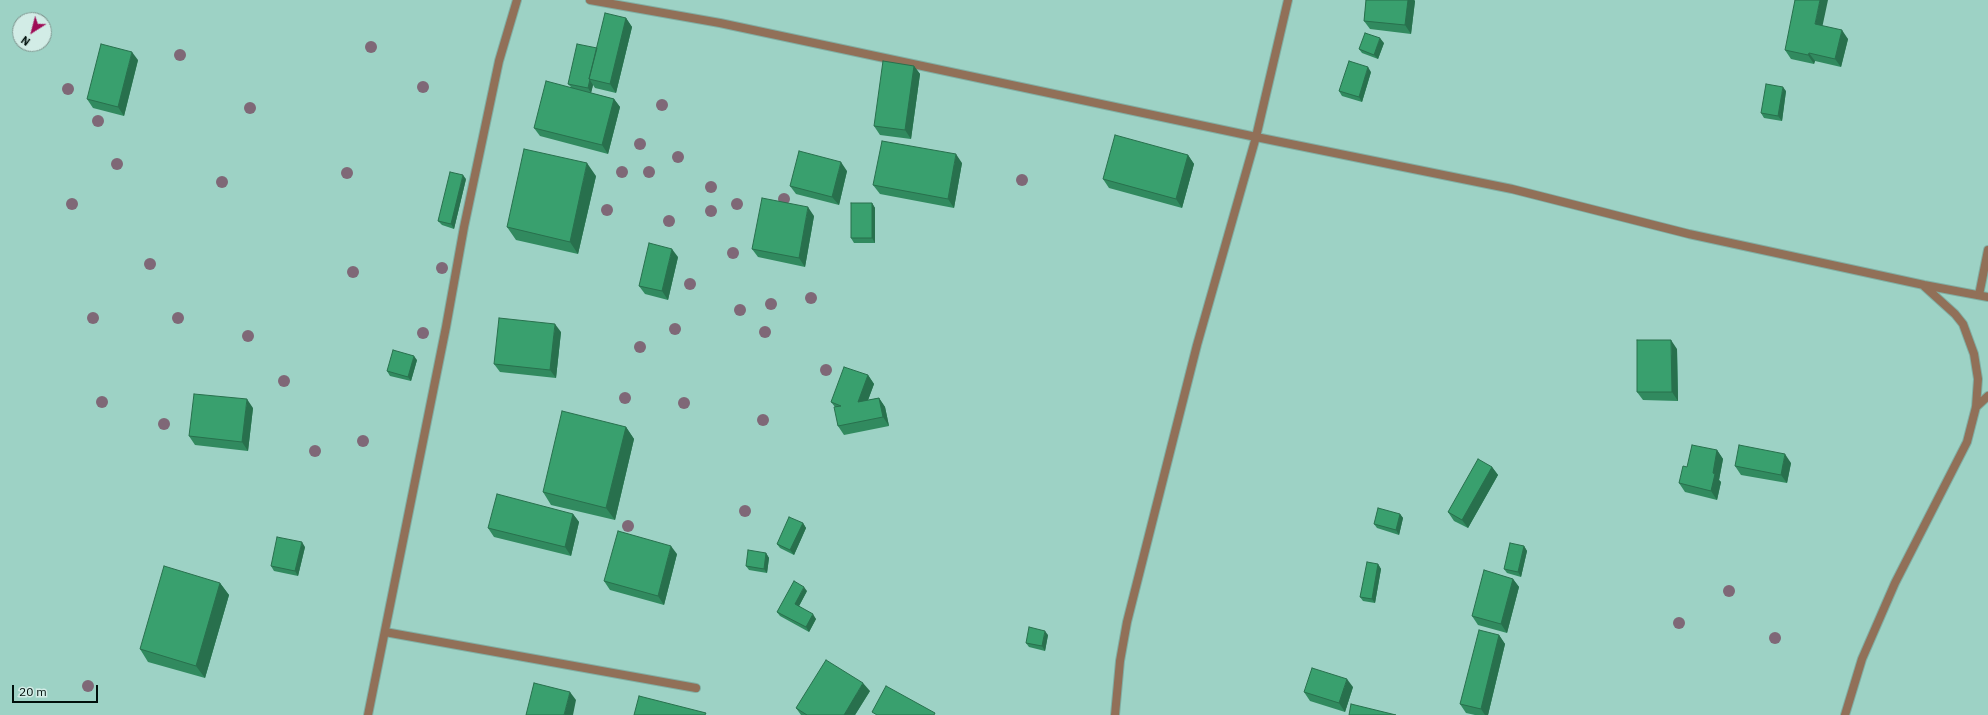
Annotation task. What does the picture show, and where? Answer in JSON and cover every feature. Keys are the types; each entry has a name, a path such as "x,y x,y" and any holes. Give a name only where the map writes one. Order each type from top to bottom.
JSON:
{"street":[{"path":"368,715 446,327 469,204 499,61 517,0"},
{"path":"590,0 720,24 1256,137 1512,189 1689,234 1924,285 1988,297"},
{"path":"1115,715 1120,661 1127,622 1198,345 1256,137 1288,0"},
{"path":"1979,295 1988,250"},
{"path":"1845,715 1862,660 1895,583 1967,442 1976,407 1978,379 1974,354 1963,324 1955,314 1924,285"},
{"path":"1976,407 1988,396"},
{"path":"385,632 696,688"}],"building":[{"path":"1366,0 1408,0 1405,25 1364,21"},
{"path":"1795,0 1820,0 1815,24 1842,30 1835,59 1809,53 1808,55 1785,50"},
{"path":"605,13 626,18 610,84 589,79"},
{"path":"1365,33 1380,38 1374,55 1359,49"},
{"path":"101,44 132,52 118,107 87,99"},
{"path":"577,44 597,48 588,88 568,84"},
{"path":"883,61 914,66 905,130 874,126"},
{"path":"1349,61 1368,67 1359,97 1339,91"},
{"path":"546,81 614,99 602,145 534,128"},
{"path":"1766,84 1783,87 1778,116 1761,113"},
{"path":"1115,135 1188,155 1176,199 1103,179"},
{"path":"882,141 956,154 948,199 873,185"},
{"path":"524,149 587,163 570,242 507,227"},
{"path":"799,151 841,162 832,197 790,186"},
{"path":"450,172 463,175 451,224 438,221"},
{"path":"762,198 808,207 799,258 752,249"},
{"path":"851,203 872,203 872,238 851,238"},
{"path":"649,243 672,249 662,291 639,286"},
{"path":"499,318 555,324 550,370 494,364"},
{"path":"1637,340 1671,340 1672,392 1637,392"},
{"path":"393,350 414,356 408,377 387,371"},
{"path":"844,367 868,375 858,402 879,398 883,417 838,426 834,407 841,406 831,402"},
{"path":"194,394 247,399 242,442 189,436"},
{"path":"562,411 626,427 606,508 543,492"},
{"path":"1692,445 1717,450 1713,473 1715,474 1711,491 1679,483 1683,466 1687,467"},
{"path":"1739,445 1785,454 1781,475 1735,466"},
{"path":"1478,459 1492,467 1462,520 1448,512"},
{"path":"497,494 573,514 565,547 488,528"},
{"path":"1378,508 1400,514 1396,530 1374,524"},
{"path":"789,517 803,523 790,550 777,544"},
{"path":"618,531 671,546 658,596 604,581"},
{"path":"277,537 302,542 295,571 271,566"},
{"path":"1510,543 1524,546 1518,572 1504,569"},
{"path":"748,550 766,553 764,569 746,566"},
{"path":"1367,562 1378,564 1372,599 1360,597"},
{"path":"164,566 220,583 196,666 140,649"},
{"path":"1484,570 1513,579 1501,624 1472,616"},
{"path":"794,581 804,587 795,604 813,614 806,627 777,612"},
{"path":"1029,627 1045,631 1042,646 1026,643"},
{"path":"1479,630 1499,635 1481,709 1460,704"},
{"path":"826,660 863,683 844,715 807,715 796,708"},
{"path":"1312,668 1347,679 1339,703 1304,692"},
{"path":"534,683 570,692 564,715 526,715"},
{"path":"886,686 935,713 934,715 877,715 872,712"},
{"path":"639,696 706,713 705,715 634,715"},
{"path":"1351,704 1396,715 1349,715"}]}
